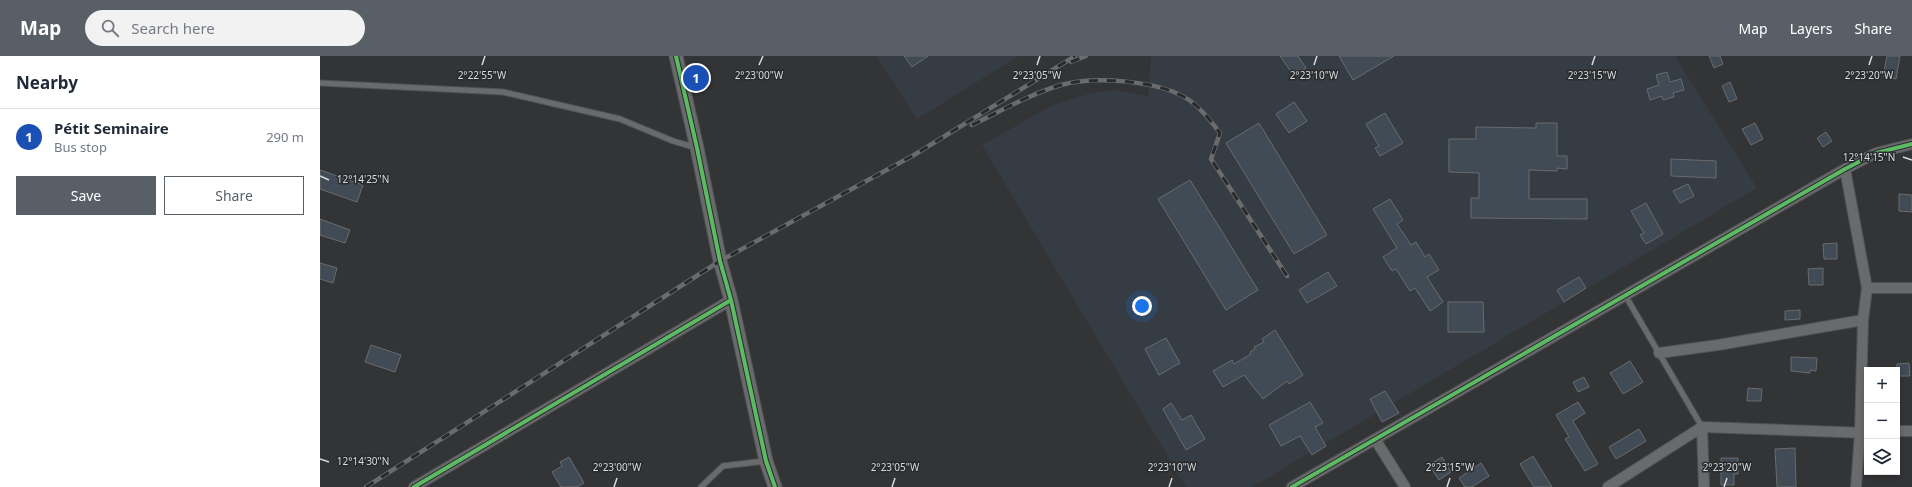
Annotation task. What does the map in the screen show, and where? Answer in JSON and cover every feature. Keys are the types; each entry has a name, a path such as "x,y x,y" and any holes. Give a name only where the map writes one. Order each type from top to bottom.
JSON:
{"street":[{"path":"676,56 698,148 720,261 731,300 766,460 775,487"},
{"path":"1292,487 1845,169 1876,154 1912,144"},
{"path":"1845,169 1867,288 1863,320 1864,433 1856,487"},
{"path":"1867,288 1912,288"},
{"path":"414,487 731,300"},
{"path":"1659,353 1718,346 1863,320"},
{"path":"1608,487 1702,427 1864,433"},
{"path":"1702,427 1704,487"},
{"path":"1900,431 1912,430"},
{"path":"1375,440 1405,487"}],"lane":[{"path":"320,83 503,92 620,119 673,142 698,148"},
{"path":"1626,295 1702,427"},
{"path":"701,487 723,466 766,460"}],"shaded area":[{"path":"876,56 1019,56 917,119"},
{"path":"1151,56 1675,56 1757,188 1252,487 1186,487 982,145 1053,105 1092,93 1117,90 1148,96"}],"building":[{"path":"904,56 928,56 912,67"},
{"path":"1280,56 1298,56 1306,68 1294,76"},
{"path":"1339,56 1394,56 1353,80"},
{"path":"1709,56 1720,56 1723,64 1714,68"},
{"path":"1887,56 1900,56 1896,79 1883,76"},
{"path":"1667,72 1670,82 1681,79 1684,90 1673,93 1674,97 1663,100 1662,96 1650,100 1647,89 1659,85 1656,75"},
{"path":"1730,82 1737,99 1729,102 1722,86"},
{"path":"1294,102 1307,121 1289,133 1276,114"},
{"path":"1385,113 1403,143 1380,156 1375,148 1379,146 1366,124"},
{"path":"1259,123 1327,235 1294,254 1226,143"},
{"path":"1536,123 1557,123 1557,156 1567,156 1567,169 1557,168 1557,171 1529,170 1529,199 1587,199 1587,219 1471,218 1471,198 1479,198 1479,173 1449,172 1449,139 1476,139 1476,127 1536,128"},
{"path":"1755,123 1763,139 1751,145 1742,129"},
{"path":"1826,132 1832,141 1823,147 1817,138"},
{"path":"1671,159 1716,161 1716,178 1671,176"},
{"path":"320,170 363,185 357,202 320,189"},
{"path":"1190,180 1258,290 1226,310 1158,199"},
{"path":"1688,184 1694,196 1680,203 1673,191"},
{"path":"1899,194 1912,195 1912,212 1899,211"},
{"path":"1390,199 1403,220 1397,224 1411,245 1416,242 1425,257 1429,254 1439,270 1427,277 1443,302 1430,311 1415,288 1410,291 1396,269 1392,271 1383,257 1397,248 1373,209"},
{"path":"1646,203 1663,234 1646,244 1640,235 1644,233 1631,211"},
{"path":"320,219 350,230 345,243 320,235"},
{"path":"1837,243 1837,259 1824,259 1823,244"},
{"path":"320,263 337,268 333,283 320,279"},
{"path":"1823,268 1823,285 1809,285 1808,269"},
{"path":"1328,272 1337,286 1307,303 1299,290"},
{"path":"1579,277 1586,288 1564,302 1557,290"},
{"path":"1448,302 1483,302 1484,332 1448,332"},
{"path":"1800,310 1800,319 1785,320 1785,311"},
{"path":"1275,330 1303,375 1289,384 1287,381 1263,399 1244,375 1223,387 1213,371 1232,360 1234,364 1251,354 1250,352 1255,349 1254,347 1264,342 1262,339"},
{"path":"1166,338 1180,363 1159,375 1145,349"},
{"path":"371,345 401,355 395,372 365,362"},
{"path":"1791,357 1817,358 1816,371 1810,370 1810,373 1791,371"},
{"path":"1630,361 1643,382 1623,394 1610,373"},
{"path":"1909,363 1910,376 1900,376 1900,367 1897,367 1897,364"},
{"path":"1584,377 1589,387 1578,392 1573,382"},
{"path":"1748,388 1762,389 1761,401 1747,401"},
{"path":"1385,391 1399,413 1382,422 1370,399"},
{"path":"1310,402 1323,423 1315,427 1326,446 1312,455 1300,436 1281,446 1269,425"},
{"path":"1578,402 1585,413 1573,421 1598,464 1585,471 1565,439 1569,437 1556,415"},
{"path":"1171,403 1182,420 1191,415 1205,439 1186,450 1163,409"},
{"path":"1639,429 1646,441 1616,459 1609,447"},
{"path":"1795,448 1796,487 1777,487 1775,449"},
{"path":"1533,456 1552,487 1534,487 1520,464"},
{"path":"569,457 584,483 577,487 561,487 552,472 562,466 560,462"},
{"path":"1442,457 1451,472 1439,480 1429,465"},
{"path":"1721,458 1738,458 1738,474 1734,474 1734,485 1721,485"},
{"path":"1481,463 1489,476 1472,487 1465,487 1459,478"}],"railway":[{"path":"366,487 720,261 914,155 1075,56"},
{"path":"1071,62 1086,56"},
{"path":"972,125 1038,93 1075,82 1126,82 1144,84 1177,93 1198,107 1220,133 1211,159 1287,276"}],"cycle path":[{"path":"676,56 697,148 720,261 731,300 766,461 775,487"},
{"path":"1292,487 1845,169 1876,153 1912,144"},
{"path":"414,487 731,300"}],"place":[{"name":"Pétit Seminaire","path":"696,78"}]}
